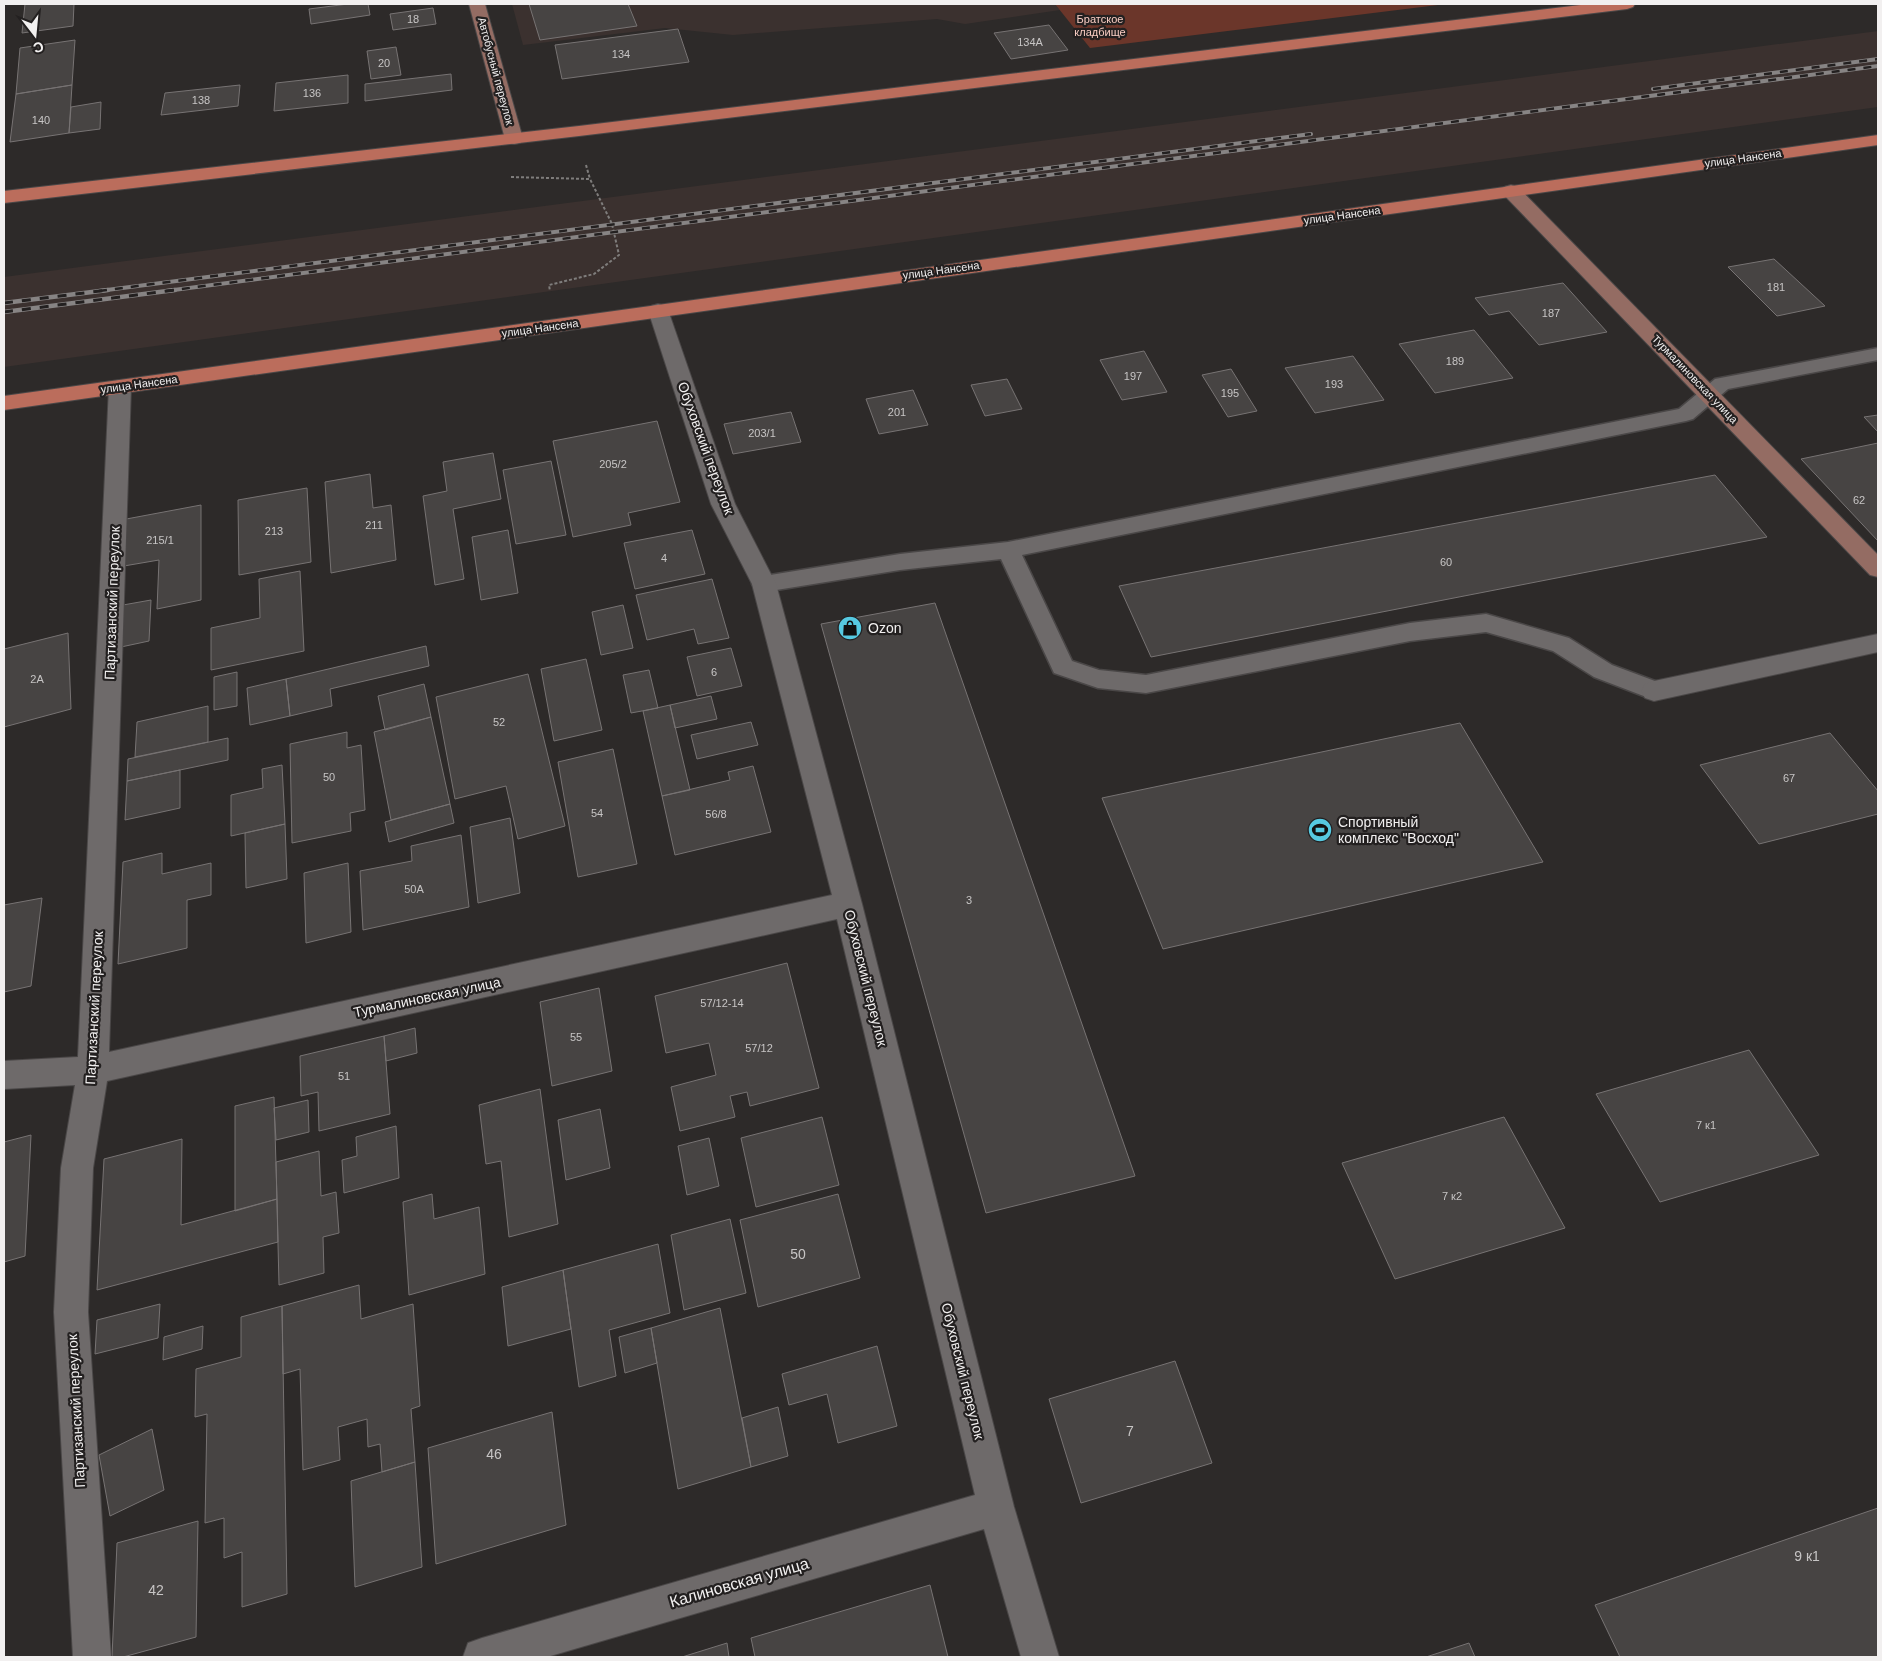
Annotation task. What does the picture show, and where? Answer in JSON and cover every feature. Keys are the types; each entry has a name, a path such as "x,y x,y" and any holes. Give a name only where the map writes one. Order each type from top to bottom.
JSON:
{"main road":[{"path":"4,197 514,138 1627,4"},
{"name":"улица Нансена","path":"4,402 1878,140"}],"street":[{"name":"Автобусный переулок","path":"478,4 514,138"},
{"name":"Турмалиновская улица","path":"1511,191 1878,568"},
{"name":"Обуховский переулок","path":"658,310 723,504 764,584 848,904 996,1507 1040,1657"},
{"name":"Партизанский переулок","path":"92,1657 71,1312 78,1168 93,1070 120,387"},
{"path":"1654,690 1878,643"},
{"name":"Турмалиновская улица","path":"4,1075 93,1070 848,904"},
{"name":"Калиновская улица","path":"482,1657 996,1507"}],"lane":[{"path":"764,584 900,562 1008,550 1686,414 1722,384 1878,354"},
{"path":"1008,550 1063,666 1098,679 1146,684 1410,632 1486,623 1561,644 1603,671 1654,690"}],"path":[{"path":"510,177 590,179 615,232 619,256 594,274 549,285 555,326"}],"shaded area":[{"path":"512,4 1055,4 1060,10 965,24 937,19 733,35 665,28 523,45"},
{"path":"1878,31 1878,107 4,367 4,277"}],"green space":[{"name":"Братское кладбище","path":"1055,4 1446,4 1090,48"}],"building":[{"path":"25,4 74,4 73,26 22,33"},
{"path":"348,4 368,4 370,15 311,24 309,9"},
{"path":"529,4 628,4 637,26 540,40"},
{"path":"433,8 436,24 393,30 390,14"},
{"path":"1049,25 1068,50 1011,59 994,33"},
{"path":"678,29 689,62 562,79 555,45"},
{"path":"75,40 72,85 16,94 20,48"},
{"path":"396,47 401,75 371,79 367,51"},
{"path":"451,74 452,90 365,101 365,84"},
{"path":"348,75 348,103 274,111 276,83"},
{"path":"72,85 69,133 10,142 16,94"},
{"path":"240,85 238,106 161,115 165,93"},
{"path":"101,102 100,129 69,133 71,107"},
{"path":"1774,259 1825,306 1777,316 1728,267"},
{"path":"1563,283 1607,332 1539,345 1509,311 1489,315 1475,298"},
{"path":"1474,330 1513,378 1435,393 1399,344"},
{"path":"1144,351 1167,392 1122,400 1100,360"},
{"path":"1353,356 1384,400 1315,413 1285,368"},
{"path":"1231,369 1257,411 1228,417 1202,375"},
{"path":"1007,379 1022,409 985,416 971,385"},
{"path":"913,390 928,425 879,434 866,399"},
{"path":"791,412 801,442 733,454 724,424"},
{"path":"1878,415 1878,432 1864,417"},
{"path":"657,421 680,502 628,513 631,525 573,537 553,441"},
{"path":"1878,443 1878,541 1801,459"},
{"path":"493,453 501,499 453,509 464,579 435,585 423,496 447,491 443,462"},
{"path":"551,461 566,535 516,544 503,470"},
{"path":"370,474 373,508 391,505 396,560 331,573 325,482"},
{"path":"1715,475 1767,537 1151,657 1119,586"},
{"path":"307,488 311,562 239,575 238,500"},
{"path":"201,505 201,600 157,609 159,560 118,567 121,520"},
{"path":"508,530 518,593 481,600 472,537"},
{"path":"692,530 705,574 635,589 624,543"},
{"path":"300,571 304,651 211,670 211,628 260,618 259,579"},
{"path":"712,579 729,638 698,644 694,629 647,640 636,595"},
{"path":"151,600 149,641 121,647 123,605"},
{"path":"935,603 1135,1176 986,1213 821,624"},
{"path":"623,605 633,648 601,655 592,612"},
{"path":"68,633 71,709 4,727 4,649"},
{"path":"426,646 429,666 330,689 332,706 290,716 286,679"},
{"path":"731,648 742,686 697,696 687,657"},
{"path":"586,659 602,730 554,741 541,669"},
{"path":"649,670 658,708 631,713 623,675"},
{"path":"237,672 237,706 214,710 214,677"},
{"path":"528,674 565,826 518,839 506,786 455,799 436,697"},
{"path":"286,679 290,716 250,725 247,688"},
{"path":"424,684 431,717 385,730 378,696"},
{"path":"711,696 717,719 675,728 670,705"},
{"path":"670,705 690,790 662,796 643,711"},
{"path":"208,706 208,742 135,757 137,722"},
{"path":"431,717 450,804 391,820 374,732"},
{"path":"751,722 758,745 697,759 691,735"},
{"name":"Спортивный комплекс \"Восход\"","path":"1460,723 1543,862 1163,949 1102,798"},
{"path":"347,732 347,748 361,745 365,810 350,813 351,831 292,843 290,744"},
{"path":"1830,733 1878,791 1878,814 1759,844 1700,765"},
{"path":"228,738 228,760 127,781 128,759"},
{"path":"613,749 637,864 578,877 558,762"},
{"path":"282,765 285,824 231,836 231,795 263,788 262,769"},
{"path":"753,766 771,832 675,855 662,796 730,780 728,772"},
{"path":"180,770 180,808 125,820 127,781"},
{"path":"450,804 454,823 389,842 385,822"},
{"path":"510,818 520,893 478,903 470,827"},
{"path":"285,824 287,879 246,888 245,833"},
{"path":"461,835 469,907 363,930 360,871 412,861 411,846"},
{"path":"162,853 162,874 211,863 211,895 187,900 187,948 118,964 123,862"},
{"path":"348,863 351,932 306,943 304,873"},
{"path":"42,898 31,986 4,992 4,905"},
{"path":"787,963 819,1088 750,1106 747,1092 730,1096 735,1117 680,1131 671,1087 716,1075 709,1043 666,1053 655,996"},
{"path":"599,988 612,1071 552,1086 540,1002"},
{"path":"415,1028 417,1053 386,1061 384,1036"},
{"path":"384,1036 390,1114 319,1131 318,1092 301,1096 300,1056"},
{"path":"1749,1050 1819,1155 1660,1202 1596,1094"},
{"path":"540,1089 558,1224 509,1237 501,1161 486,1164 479,1105"},
{"path":"274,1097 277,1199 235,1211 235,1106"},
{"path":"308,1100 309,1132 276,1140 274,1108"},
{"path":"600,1109 610,1168 566,1180 558,1120"},
{"path":"822,1117 839,1185 756,1207 741,1138"},
{"path":"1504,1117 1565,1228 1395,1279 1342,1163"},
{"path":"396,1126 399,1178 344,1193 342,1160 357,1156 356,1137"},
{"path":"31,1135 25,1256 4,1262 4,1142"},
{"path":"709,1138 719,1186 687,1195 678,1146"},
{"path":"182,1139 181,1225 277,1199 278,1242 97,1290 104,1159"},
{"path":"319,1151 321,1196 336,1192 339,1233 323,1237 324,1273 279,1285 276,1162"},
{"path":"432,1194 434,1219 479,1207 485,1274 409,1295 403,1202"},
{"path":"838,1194 860,1278 758,1307 740,1220"},
{"path":"730,1219 746,1293 684,1310 671,1235"},
{"path":"658,1244 670,1313 609,1330 616,1376 579,1387 563,1270"},
{"path":"563,1270 571,1329 508,1346 502,1287"},
{"path":"359,1285 361,1319 413,1304 420,1406 411,1409 415,1462 382,1472 380,1444 368,1447 367,1419 338,1427 340,1460 303,1470 300,1369 283,1374 282,1306"},
{"path":"160,1304 158,1338 95,1354 97,1320"},
{"path":"282,1306 287,1594 242,1607 242,1552 224,1558 224,1518 205,1523 207,1414 195,1417 196,1369 241,1357 241,1317"},
{"path":"720,1308 751,1467 678,1489 651,1328"},
{"path":"203,1326 202,1349 163,1360 164,1337"},
{"path":"651,1328 657,1363 625,1373 619,1337"},
{"path":"877,1346 897,1426 838,1443 827,1394 789,1405 782,1374"},
{"path":"1175,1361 1212,1463 1081,1503 1049,1399"},
{"path":"778,1407 788,1456 751,1467 742,1418"},
{"path":"552,1412 566,1525 436,1564 428,1448"},
{"path":"152,1429 164,1490 110,1516 99,1455"},
{"path":"415,1462 422,1567 355,1587 351,1481"},
{"path":"1878,1508 1878,1657 1620,1657 1595,1605"},
{"path":"198,1521 196,1637 123,1657 112,1657 117,1543"},
{"path":"930,1585 948,1657 755,1657 751,1638"},
{"path":"727,1643 729,1657 682,1657"},
{"path":"1469,1643 1475,1657 1426,1657"}],"railway":[{"path":"1653,89 1878,59"},
{"path":"166,291 1878,66"},
{"path":"99,291 1311,134"},
{"path":"4,303 108,290"},
{"path":"4,312 175,290"}],"place":[{"name":"Ozon","path":"850,628"},
{"name":"Спортивный комплекс \"Восход\"","path":"1320,830"}]}
